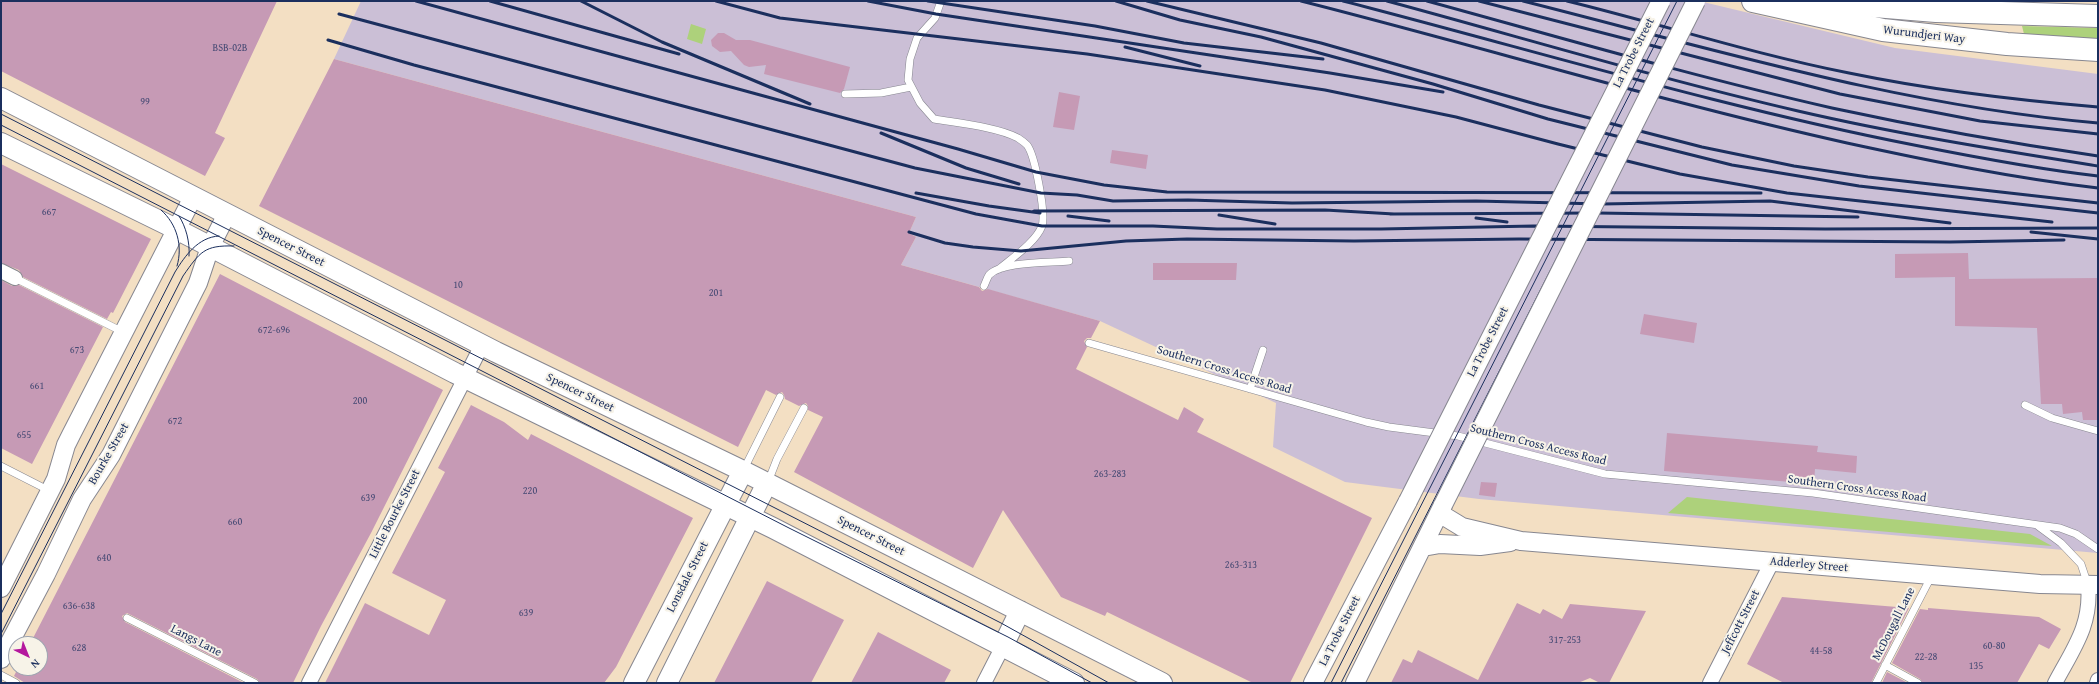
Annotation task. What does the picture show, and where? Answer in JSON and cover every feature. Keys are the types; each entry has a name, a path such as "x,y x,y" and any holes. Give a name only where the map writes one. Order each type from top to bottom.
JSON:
{"main road":[{"name":"Wurundjeri Way","path":"1752,1 1883,30 2007,44 2091,50"},
{"name":"Wurundjeri Way","path":"1812,1 1936,6 2098,16"},
{"name":"Spencer Street","path":"1,98 482,345 743,471 1162,683"},
{"path":"1,143 176,229 465,378 726,504 1074,683"},
{"name":"Lonsdale Street","path":"634,683 743,471"},
{"path":"667,683 767,483"},
{"path":"674,604 701,617"},
{"path":"1003,646 1020,611"}],"street":[{"name":"La Trobe Street","path":"1313,683 1408,502 1661,1"},
{"path":"1355,683 1696,1"},
{"path":"1,588 56,480 66,445 122,332 193,197"},
{"name":"Bourke Street","path":"1,659 46,574 82,500 111,455 194,290 210,247 227,214"},
{"path":"1,270 15,278"},
{"name":"Little Bourke Street","path":"309,683 482,345"},
{"name":"Adderley Street","path":"1441,509 1462,527 1521,540 2040,584 2093,585"},
{"name":"Adderley Street","path":"1423,546 1440,544 1480,546 1521,540"},
{"name":"Jeffcott Street","path":"1710,683 1772,562"},
{"path":"2055,683 2079,638 2087,619 2093,585"},
{"path":"984,683 1003,646"}],"lane":[{"path":"941,1 935,18 917,38 910,59 908,80 911,87 920,102 934,119 1004,133 1018,138 1028,146 1041,195 1044,216 1042,226 1036,236 989,275 984,286"},
{"path":"846,94 881,93 911,87"},
{"path":"999,268 1069,261"},
{"path":"15,278 122,332"},
{"name":"Southern Cross Access Road","path":"1089,343 1366,422 1389,427 1458,436 1604,474 1813,493 2060,528 2076,534 2098,548"},
{"path":"1250,389 1263,350"},
{"path":"743,471 780,397"},
{"path":"2024,406 2052,418 2098,431"},
{"path":"767,483 777,459 804,408"},
{"path":"1,466 50,491"},
{"name":"Southern Cross Access Road","path":"2038,526 2060,543 2077,559 2093,585"},
{"name":"McDougall Lane","path":"1876,683 1932,575"},
{"name":"Langs Lane","path":"128,618 254,683"},
{"path":"1885,665 1918,683"},
{"path":"1,675 16,683"}],"shaded area":[{"path":"361,1 1699,1 1895,48 2098,74 2098,553 1479,499 1345,482 1273,447 1276,403 1100,321 901,265 916,237 909,233 916,217 334,59"}],"green space":[{"path":"691,24 706,29 702,44 687,39"},
{"path":"2022,26 2098,28 2098,55 2034,43 2024,34"},
{"path":"1687,497 2030,534 2052,546 1668,513"}],"building":[{"path":"1,1 277,1 215,133 225,138 205,176 1,71"},
{"path":"718,33 724,33 736,40 750,40 850,67 844,89 840,93 764,74 766,65 749,67 744,65 731,51 720,52 712,46 711,40"},
{"path":"334,59 916,217 909,233 916,237 901,265 979,287 982,291 988,289 1100,321 1091,338 1087,338 1084,341 1087,347 1076,369 1178,420 1184,407 1204,419 1197,432 1372,518 1290,683 1253,683 1107,612 1105,616 1061,597 1003,510 973,568 794,472 823,417 808,410 806,403 799,406 785,399 782,392 776,395 766,390 738,447 259,206"},
{"path":"1059,92 1080,96 1074,130 1053,127"},
{"path":"1112,150 1148,155 1146,169 1110,163"},
{"path":"1,164 151,239 113,313 111,312 107,319 23,277 19,270 1,263"},
{"path":"1968,253 1969,279 2098,278 2098,420 2083,420 2082,412 2063,414 2062,404 2041,404 2037,328 1955,326 1955,277 1895,278 1895,254"},
{"path":"1153,263 1237,263 1236,280 1153,280"},
{"path":"220,274 443,390 293,683 260,683 257,679 127,613 122,616 125,622 244,683 25,683 14,676 48,676 48,636 34,636"},
{"path":"1,280 12,286 19,285 103,327 32,464 1,448"},
{"path":"1644,314 1697,323 1694,343 1640,334"},
{"path":"471,405 504,422 528,440 531,434 693,518 616,667 604,683 325,683 365,603 429,635 446,600 392,573 445,472 438,468"},
{"path":"1667,433 1818,446 1817,452 1857,456 1856,473 1815,469 1814,484 1664,471"},
{"path":"1481,482 1497,483 1495,497 1479,495"},
{"path":"767,581 844,620 811,683 714,683"},
{"path":"1782,597 1909,608 1871,683 1784,683 1747,664"},
{"path":"1517,603 1540,614 1543,609 1562,619 1570,604 1646,611 1609,683 1600,683 1590,678 1578,683 1391,683 1403,659 1412,663 1418,650 1478,680"},
{"path":"1928,608 2039,617 2061,629 2049,649 2039,644 2017,683 1923,683 1920,679 1892,663 1920,609 1928,610"},
{"path":"878,632 951,670 944,683 851,683"},
{"path":"1887,672 1908,683 1882,683"}],"tram line":[{"path":"1331,683 1677,1"},
{"path":"1341,683 1687,1"},
{"path":"1,114 1001,623 1109,683"},
{"path":"1,125 789,528 1008,637 1092,683"},
{"path":"161,210 167,216 175,229 179,243 179,258 177,266"},
{"path":"179,216 187,235 189,256"},
{"path":"1,614 175,272 193,248 211,237 219,236"},
{"path":"1,634 183,276 194,261 209,249 234,246"}],"railway":[{"path":"416,1 958,149 1036,172 1104,185 1167,192 1761,193"},
{"path":"490,1 679,54"},
{"path":"581,1 662,42 810,104"},
{"path":"716,1 780,18 1087,54 1325,90 1456,117 1680,174 1787,193 2052,222"},
{"path":"868,1 936,14 1330,73 1443,92"},
{"path":"928,1 1095,26 1184,43 1323,59"},
{"path":"1116,1 1180,20 1261,37 1433,84 1548,119 1732,165 1859,186 2098,213"},
{"path":"1147,1 1321,43 1539,105 1702,147 1794,166 1868,177 2098,203"},
{"path":"1301,1 1778,127 1878,150 1972,168 2098,188"},
{"path":"1343,1 1699,96 1842,130 1959,154 2098,176"},
{"path":"1387,1 1746,99 1910,134 1985,148 2098,166"},
{"path":"1427,1 1680,70 1832,108 1898,122 2031,146 2098,156"},
{"path":"1479,1 1840,94 1980,121 2098,134"},
{"path":"1523,1 1808,74 1880,90 1952,104 2025,115 2098,123"},
{"path":"1567,1 1742,48 1849,73 1973,94 2098,107"},
{"path":"339,14 915,168 1041,193 1077,195 1113,201 1188,200 1292,203 1476,201 1602,204 1770,201 1950,223"},
{"path":"328,40 414,65 976,214 1042,226 1153,226 1217,229 1381,229 1534,226 1825,229 2098,228"},
{"path":"1125,47 1200,66"},
{"path":"881,133 966,168 1019,184"},
{"path":"916,193 989,206 1040,213"},
{"path":"1034,211 1325,210 1394,214"},
{"path":"1390,214 1597,213 1858,217"},
{"path":"1219,215 1275,224"},
{"path":"1068,216 1109,221"},
{"path":"1476,218 1507,222"},
{"path":"909,232 945,243 1021,251 1126,241 1187,239 1354,241 1519,239 1950,242 2064,240"},
{"path":"2031,232 2098,239"}]}
